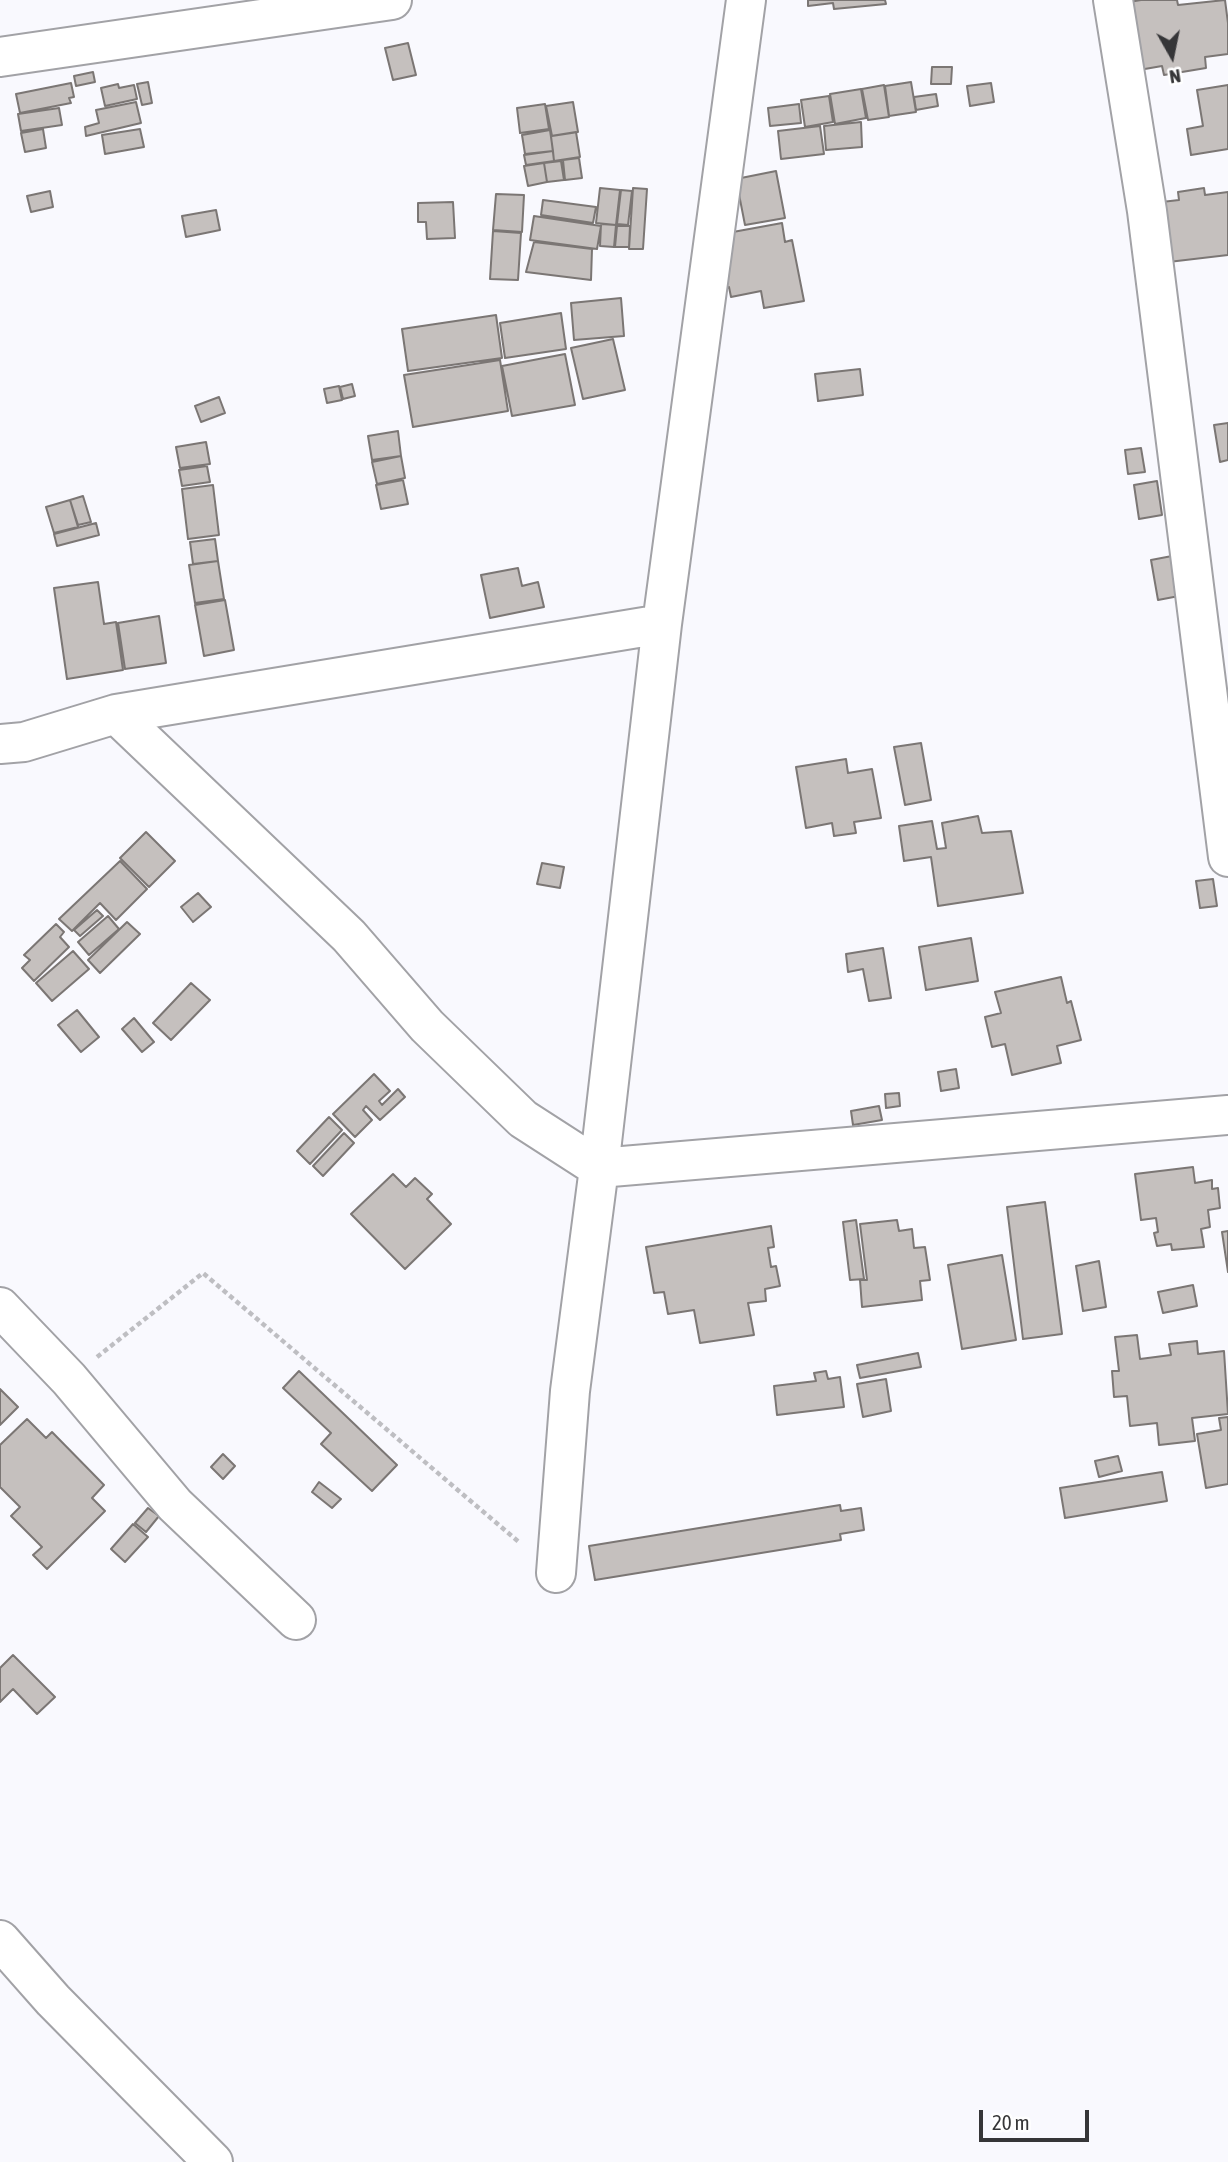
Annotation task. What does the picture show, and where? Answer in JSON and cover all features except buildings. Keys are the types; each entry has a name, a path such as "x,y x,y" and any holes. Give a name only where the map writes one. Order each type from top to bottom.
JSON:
{"street":[{"path":"0,57 392,0"},
{"path":"556,1573 570,1391 599,1168 662,624 746,0"},
{"path":"1113,0 1147,211 1228,857"},
{"path":"0,744 24,742 116,714 662,624"},
{"path":"116,714 349,936 427,1026 523,1119 599,1168 1228,1115"},
{"path":"0,1307 69,1379 175,1505 296,1620"},
{"path":"0,1940 53,2000 213,2162"}],"path":[{"path":"69,1379 204,1273 556,1573"}]}
